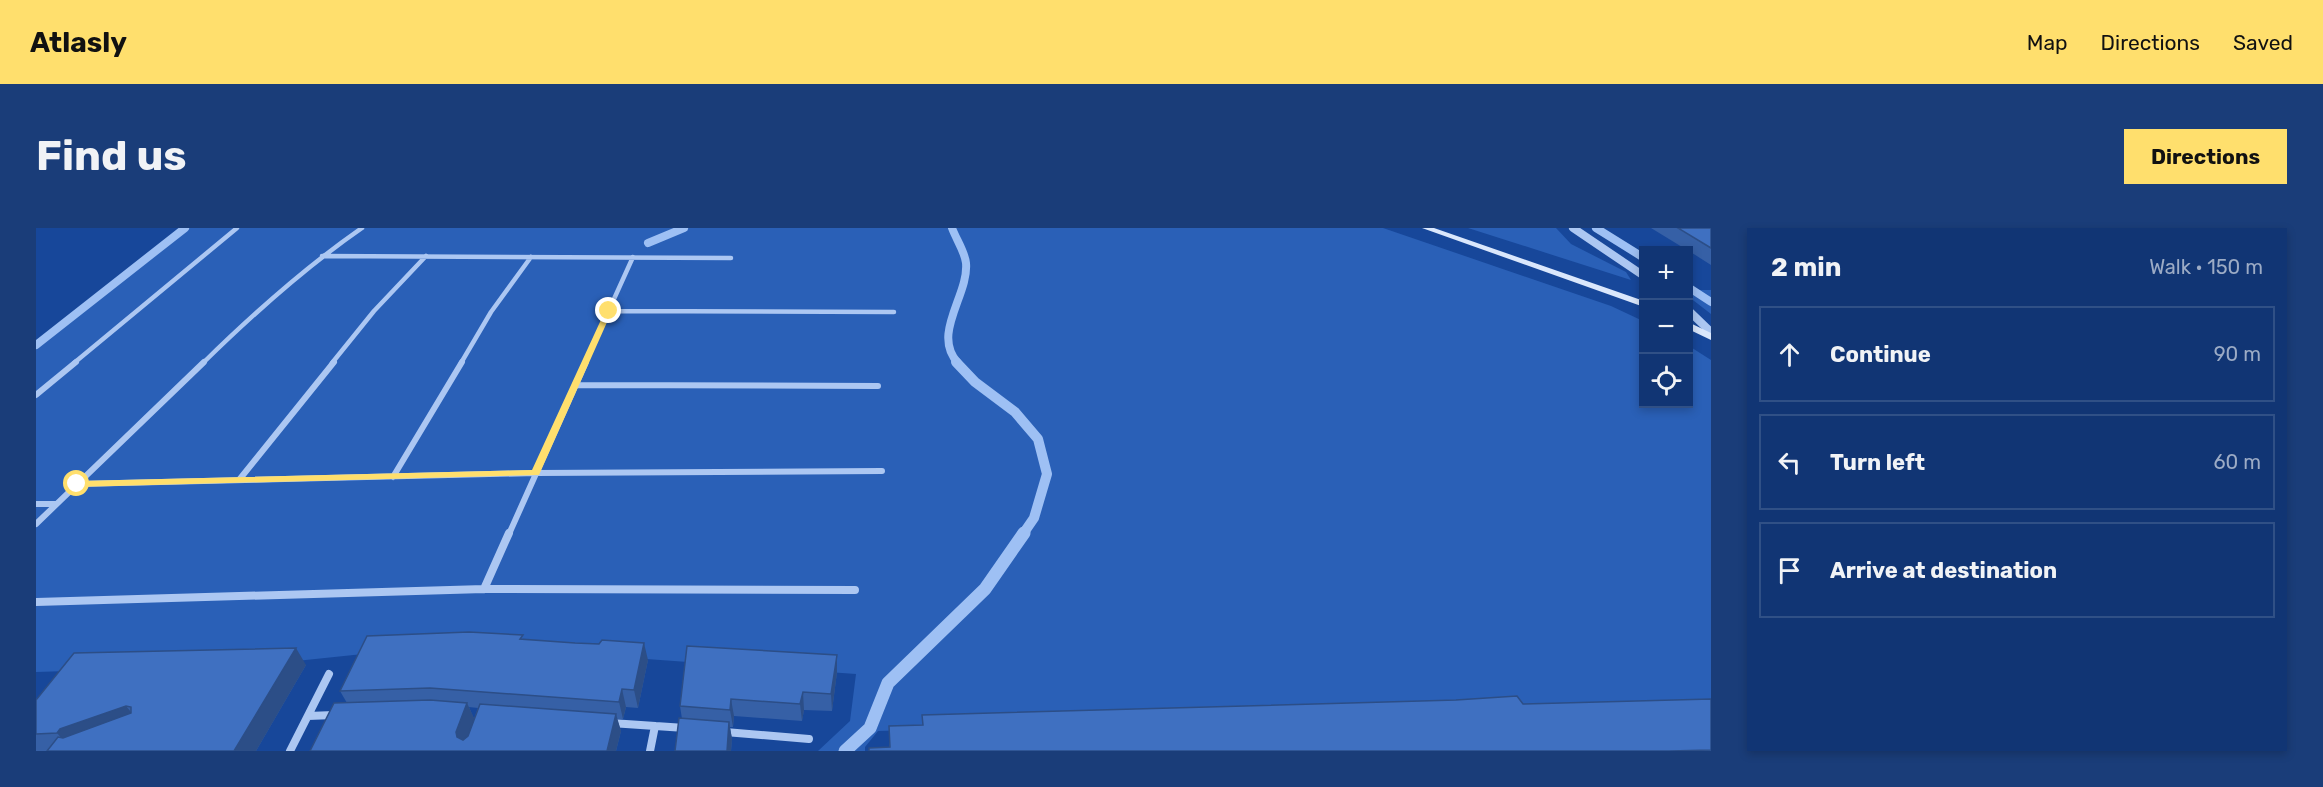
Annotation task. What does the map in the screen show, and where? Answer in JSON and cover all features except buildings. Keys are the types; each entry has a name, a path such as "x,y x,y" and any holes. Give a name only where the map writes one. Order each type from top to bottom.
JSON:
{"main road":[{"path":"1426,228 1639,302"},
{"path":"1693,327 1711,337"}],"street":[{"path":"36,394 237,228"},
{"path":"36,524 257,311 322,256 362,228"},
{"path":"1573,228 1639,273"},
{"path":"322,256 731,258"},
{"path":"239,480 374,312 426,256"},
{"path":"393,477 492,312 531,257"},
{"path":"484,589 633,257"},
{"path":"609,311 894,312"},
{"path":"1693,314 1711,332"},
{"path":"576,385 878,386"},
{"path":"77,484 536,473 882,471"},
{"path":"36,504 56,504"},
{"path":"36,602 484,589 855,590"},
{"path":"290,751 329,674"},
{"path":"308,716 343,715"},
{"path":"598,722 690,729"},
{"path":"650,751 655,726"},
{"path":"714,731 810,739"}],"shaded area":[{"path":"185,228 1383,228 1611,306 1639,319 1639,408 1693,408 1693,349 1711,360 1711,706 878,731 865,747 865,751 818,751 850,721 856,674 481,647 363,654 258,665 36,672 36,345"},
{"path":"1468,228 1556,228 1571,244 1626,272 1631,280"},
{"path":"1693,290 1711,290 1711,314 1693,300"}],"waterway":[{"path":"36,345 185,228"},
{"path":"648,243 684,228"},
{"path":"952,228 966,263 962,288 949,327 948,340 951,352 958,363"},
{"path":"1596,228 1639,255"},
{"path":"1693,290 1711,302"},
{"path":"956,362 975,382 1015,412 1038,439 1047,474 1034,518 1023,534"},
{"path":"845,751 870,728 888,683 985,589 1024,533"}],"route":[{"path":"77,484 536,473 609,311"}]}
